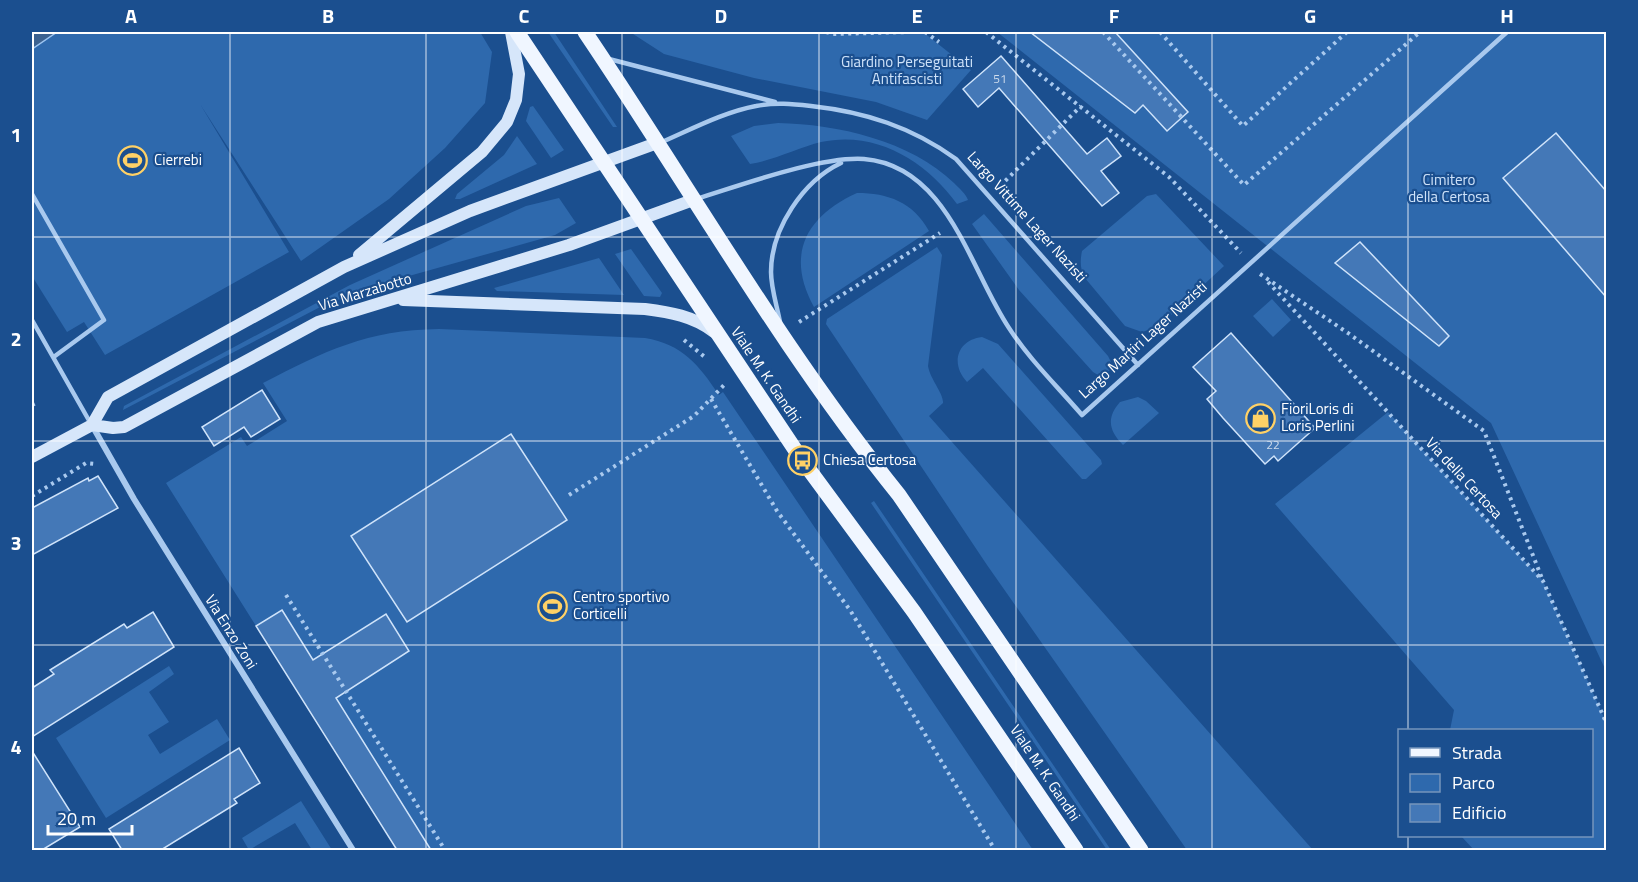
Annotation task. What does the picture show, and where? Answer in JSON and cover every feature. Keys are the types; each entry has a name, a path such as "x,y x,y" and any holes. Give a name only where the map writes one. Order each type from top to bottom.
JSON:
{"main road":[{"name":"Viale M. K. Gandhi","path":"517,32 718,336 843,519 914,612 1076,850"},
{"path":"585,32 693,200 858,444 899,495 1141,850"}],"street":[{"path":"344,267 449,181 500,133 516,100 519,74 517,53 511,32"},
{"name":"Largo Vittime Lager Nazisti","path":"629,153 657,143"},
{"name":"Via Marzabotto","path":"629,153 470,211 344,267 108,397 92,425 124,427 298,332 344,313 496,269 661,212"},
{"name":"Largo Martiri Lager Nazisti","path":"661,212 693,200"},
{"path":"390,299 645,309 669,312 688,318 705,325 718,336"},
{"path":"32,458 92,425"},
{"name":"Via Enzo Zoni","path":"92,425 134,499 353,850"}],"lane":[{"name":"Largo Martiri Lager Nazisti","path":"693,200 804,168 849,160 864,159 892,166 907,174 930,192 952,224 1008,326 1082,415 1507,32"},
{"path":"602,57 777,103"},
{"name":"Largo Vittime Lager Nazisti","path":"657,143 730,113 777,103 848,110 887,122 928,139 956,159 1138,365"},
{"path":"783,333 771,271 782,230 794,204 810,184 831,168 849,160"},
{"path":"32,194 104,320 55,356"},
{"path":"32,320 55,356 92,425"}],"path":[{"path":"826,32 833,34 909,32"},
{"path":"925,32 939,42"},
{"path":"986,32 1169,177 1245,257"},
{"path":"1103,32 1244,185 1420,32"},
{"path":"1160,32 1243,126 1347,32"},
{"path":"998,188 1081,106"},
{"path":"811,314 936,236"},
{"name":"Via della Certosa","path":"1543,581 1264,278 1348,333 1484,431 1543,581 1606,722"},
{"path":"679,337 707,359"},
{"path":"569,495 694,416 725,384"},
{"path":"711,399 777,511 850,610 995,850"},
{"path":"32,496 72,474 86,463 95,464"},
{"path":"285,595 444,848 435,850"}],"green space":[{"path":"32,32 480,32 492,52 485,103 445,148 389,199 301,261 200,104 289,252 105,355 84,322 67,332 32,276"},
{"path":"548,32 554,32 617,127 613,127"},
{"name":"Giardino Perseguitati Antifascisti","path":"630,32 923,32 971,70 927,120 876,102 754,78 664,54"},
{"name":"Cimitero della Certosa","path":"997,32 1606,32 1606,671 1491,423"},
{"path":"533,106 564,150 551,158 526,121 530,107"},
{"path":"778,123 848,131 895,146 937,168 960,189 968,200 957,204 945,188 915,162 880,145 861,141 841,139 821,142 750,164 731,136 754,126"},
{"path":"517,136 537,164 460,199 455,199 457,194 504,155"},
{"path":"857,193 879,195 899,201 923,221 929,231 814,307 805,288 801,270 801,254 806,239 813,225 825,213 839,202"},
{"path":"1156,194 1224,266 1158,327 1142,332 1125,326 1085,278 1081,268 1081,258 1082,251 1147,196"},
{"path":"559,198 576,223 555,235 384,283 324,305 123,410 124,406 350,285 526,206"},
{"path":"984,214 1108,356 1113,366 1107,374 1098,375 1093,372 1019,290 972,224"},
{"path":"937,247 942,255 928,366 943,403 929,416 1313,850 1187,850 987,565 826,324 827,319"},
{"path":"631,249 662,293 660,297 644,296 615,254"},
{"path":"599,258 624,295 497,291 494,288"},
{"path":"1272,299 1291,320 1273,337 1253,316"},
{"name":"Centro sportivo Corticelli","path":"439,329 645,338 669,345 697,365 719,395 723,392 1033,850 397,850 166,483 241,437 247,446 287,421 263,383 347,344 390,333"},
{"path":"982,337 998,344 1101,460 1102,464 1086,479 1082,479 983,368 967,382 959,368 959,354 967,343"},
{"path":"1138,397 1159,413 1123,445 1112,429 1111,419 1120,402"},
{"path":"1388,412 1543,581 1606,722 1606,850 1474,850 1462,837 1593,837 1593,729 1450,729 1454,710 1275,504"},
{"path":"874,501 1111,850 1107,850 871,503"},
{"path":"169,666 174,674 149,692 169,722 148,735 160,754 217,719 230,740 106,818 56,738"},
{"path":"301,801 332,850 312,850 295,823 249,850 242,838"}],"shaded area":[{"path":"32,32 57,32 32,49"}],"building":[{"path":"1030,32 1115,32 1188,112 1167,131 1143,105 1135,113"},
{"path":"1001,56 1087,154 1107,138 1121,156 1101,171 1119,193 1102,206 999,88 978,107 963,89"},
{"path":"1556,133 1606,191 1606,297 1503,178"},
{"path":"1360,242 1449,336 1439,346 1335,263"},
{"path":"1231,333 1315,428 1278,461 1274,456 1265,464 1223,418 1207,399 1216,391 1193,367"},
{"path":"262,390 280,419 251,437 244,427 214,446 202,427"},
{"path":"511,434 567,520 407,622 351,536"},
{"path":"98,476 118,508 32,555 32,508 88,478 89,481"},
{"path":"282,610 313,660 386,614 409,651 336,698 431,850 397,850 256,626"},
{"path":"153,612 174,647 32,737 32,688 54,674 50,670 124,624 127,628"},
{"path":"239,748 260,783 234,799 237,803 161,850 122,850 109,829"},
{"path":"32,751 80,827 42,850 32,850"}],"place":[{"name":"Cierrebi","path":"133,160"},
{"name":"FioriLoris di Loris Perlini","path":"1260,418"},
{"name":"Chiesa Certosa","path":"802,460"},
{"name":"Centro sportivo Corticelli","path":"552,606"}]}
